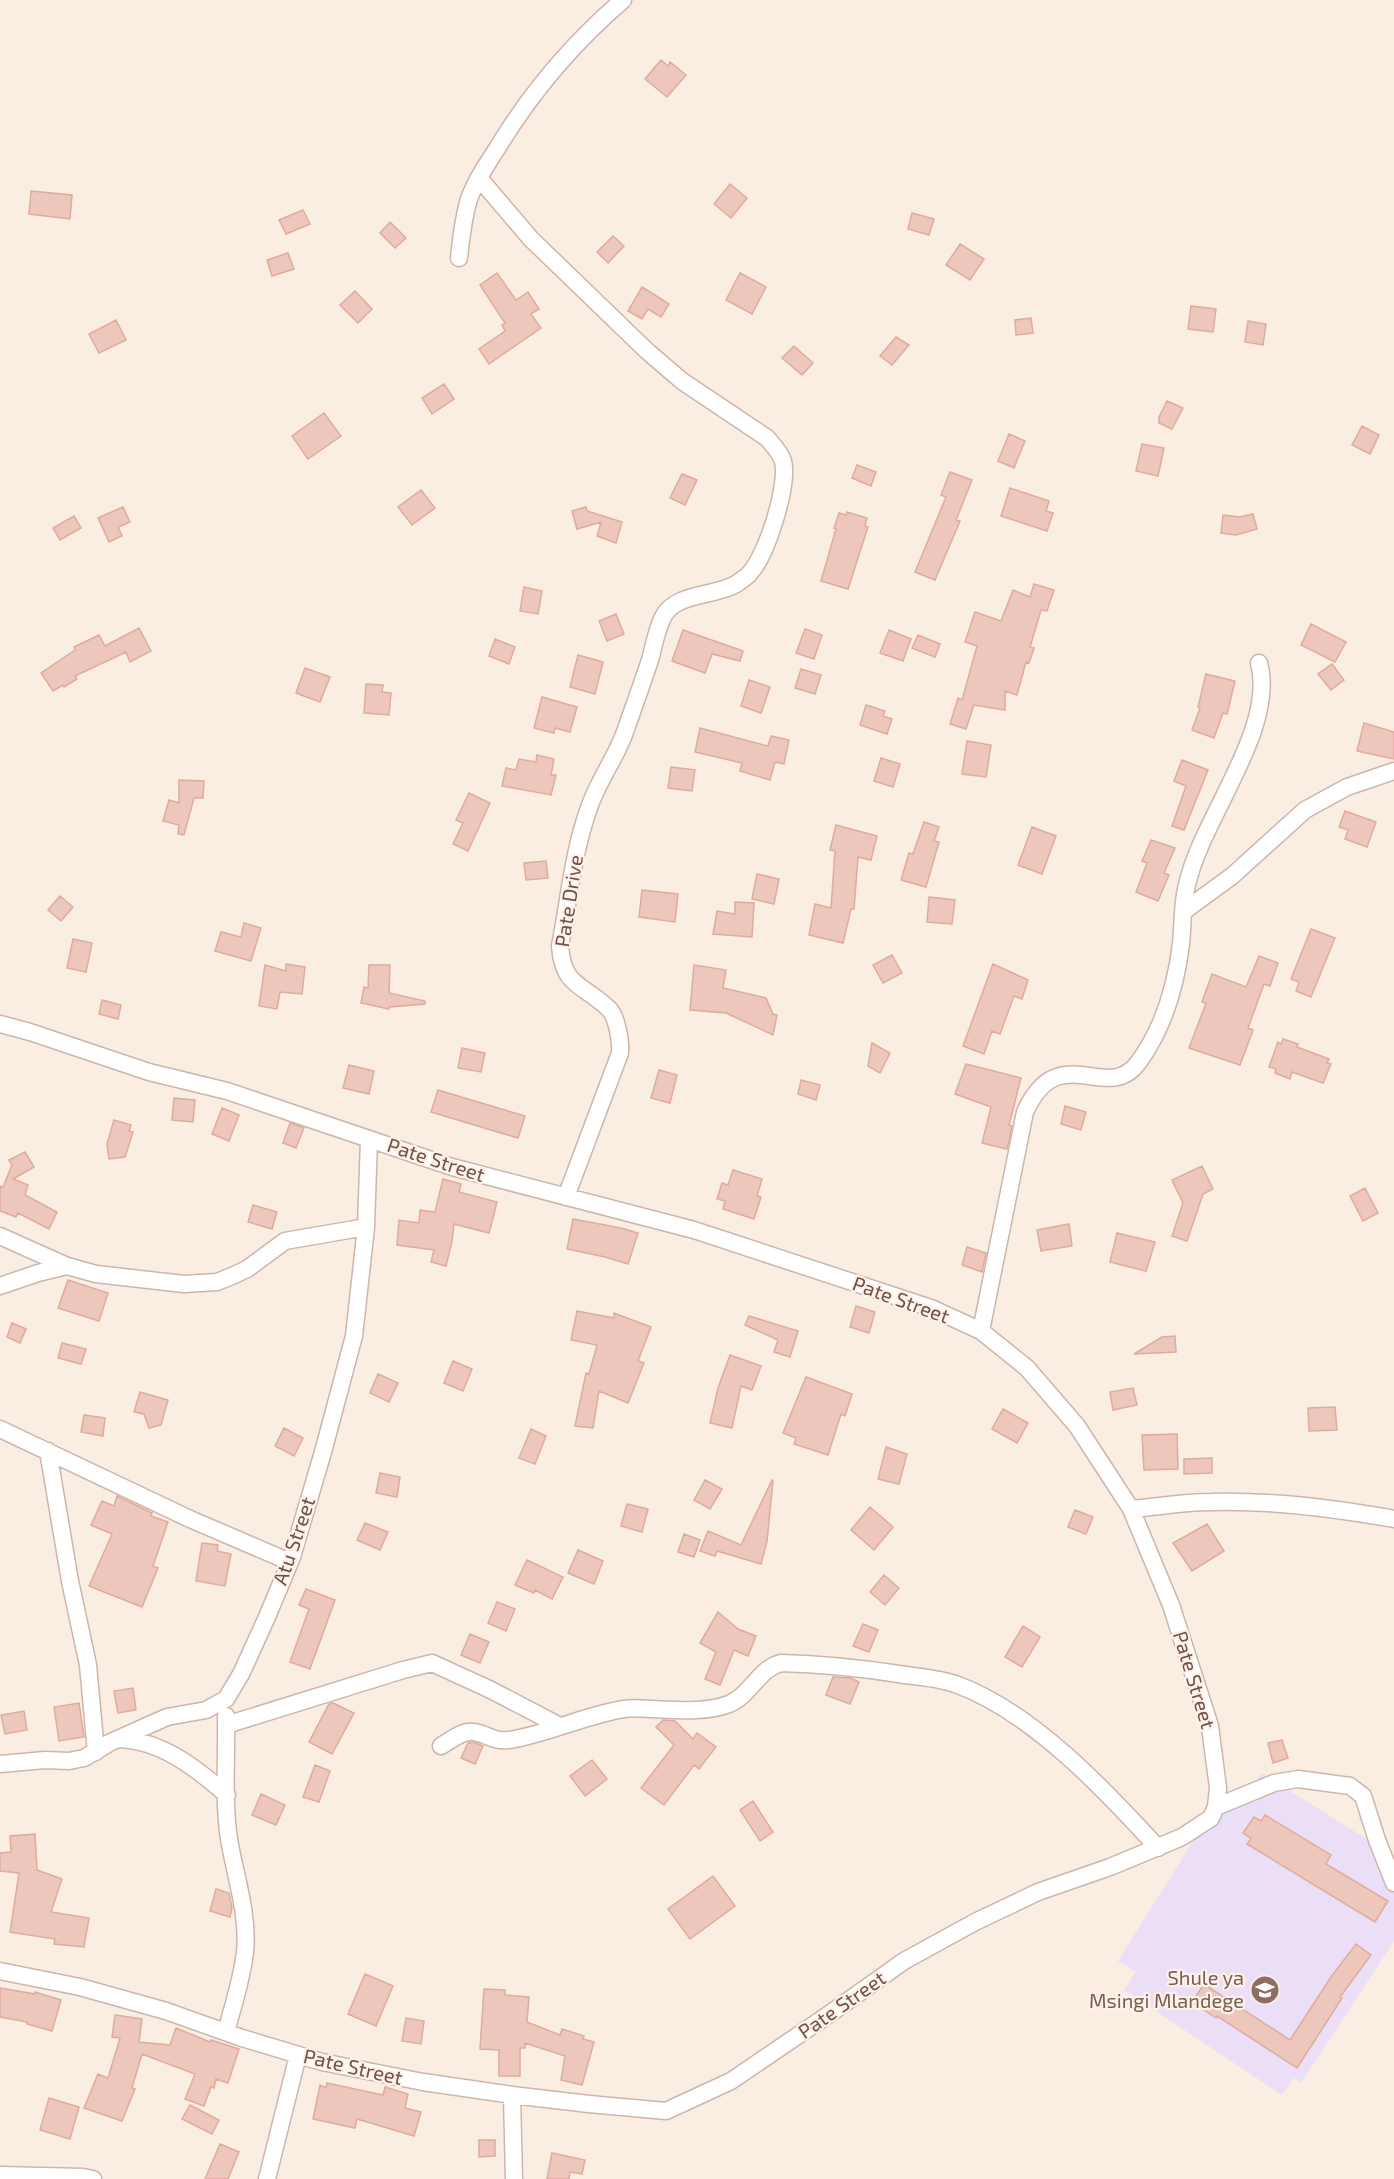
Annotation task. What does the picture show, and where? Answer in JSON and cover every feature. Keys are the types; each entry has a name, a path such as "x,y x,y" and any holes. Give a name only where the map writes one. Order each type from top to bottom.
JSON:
{"street":[{"path":"459,258 462,225 478,178 528,101 554,69 582,38 623,0"},
{"name":"Pate Drive","path":"478,178 531,239 614,320 682,381 767,438 783,461 783,484 777,513 765,547 750,573 734,585 681,600 664,614 624,735 590,805 579,838 560,946 561,963 569,978 610,1010 621,1041 620,1053 566,1197"},
{"path":"981,1331 1025,1112 1032,1097 1044,1082 1062,1075 1078,1074 1114,1079 1126,1075 1137,1063 1156,1033 1168,1002 1180,946 1186,885 1196,854 1248,743 1257,715 1262,692 1259,663"},
{"path":"1184,911 1232,876 1305,810 1347,787 1394,771"},
{"name":"Pate Street","path":"0,1024 150,1072 227,1091 452,1167 694,1230 932,1308 981,1331 1027,1368 1077,1426 1131,1509 1171,1605 1210,1726 1218,1788 1216,1807 1211,1818 1182,1838 1110,1868 1038,1892 975,1922 904,1961 731,2081 666,2110 512,2095 423,2082 322,2062 166,2011 80,1987 0,1971"},
{"name":"Atu Street","path":"226,1699 241,1674 290,1562 354,1336 366,1227 369,1139"},
{"path":"0,1236 68,1266 96,1274 184,1284 217,1282 247,1269 285,1241 366,1227"},
{"path":"0,1286 68,1266"},
{"path":"0,1429 190,1519 290,1562"},
{"path":"48,1451 70,1581 88,1665 96,1752"},
{"path":"1131,1509 1208,1502 1274,1502 1332,1508 1394,1519"},
{"path":"226,1725 432,1663 492,1690 560,1726"},
{"path":"441,1746 464,1733 473,1731 497,1741 506,1740 524,1737 597,1714 627,1708 698,1710 717,1708 744,1695 771,1666 781,1663 848,1666 956,1684 980,1695 1047,1739 1102,1788 1158,1848"},
{"path":"0,1764 45,1760 69,1761 84,1758 118,1739 167,1717 206,1710 226,1699 229,1838 238,1880 245,1934 245,1951 226,2032"},
{"path":"118,1739 132,1739 155,1745 191,1766 227,1795"},
{"path":"1216,1807 1274,1784 1298,1779 1350,1786 1363,1796 1394,1883"},
{"path":"267,2179 298,2055"},
{"path":"512,2095 514,2179"},
{"path":"0,2175 83,2176 93,2179"}],"shaded area":[{"path":"1261,1773 1394,1856 1394,1941 1301,2083 1293,2078 1282,2095 1124,1990 1136,1972 1118,1961 1226,1789 1244,1800"}],"building":[{"path":"661,60 668,66 670,62 686,75 667,97 645,79"},
{"path":"730,184 747,198 731,218 714,204"},
{"path":"31,191 72,195 70,219 29,214"},
{"path":"303,210 310,224 286,234 279,220"},
{"path":"912,213 934,219 929,235 908,229"},
{"path":"390,222 406,238 395,248 380,233"},
{"path":"613,236 624,246 608,263 597,252"},
{"path":"960,244 984,259 970,280 946,265"},
{"path":"288,253 294,269 272,276 267,260"},
{"path":"497,273 516,300 528,292 539,309 531,314 541,328 489,364 479,349 505,331 502,325 505,323 480,285"},
{"path":"740,273 766,287 752,314 726,300"},
{"path":"642,287 669,304 661,317 648,309 642,319 628,311"},
{"path":"355,291 372,309 358,323 340,305"},
{"path":"1191,306 1216,309 1213,332 1188,329"},
{"path":"1031,318 1033,333 1016,335 1015,320"},
{"path":"116,320 126,340 99,353 89,334"},
{"path":"1248,321 1266,324 1263,345 1245,342"},
{"path":"896,337 909,345 892,365 880,356"},
{"path":"794,346 813,363 802,375 782,358"},
{"path":"444,384 454,399 432,414 422,398"},
{"path":"1167,401 1183,408 1172,429 1159,423 1159,417"},
{"path":"324,413 341,436 308,459 292,436"},
{"path":"1362,426 1379,435 1370,454 1352,445"},
{"path":"1009,434 1025,441 1014,468 998,461"},
{"path":"1142,444 1164,448 1158,476 1136,471"},
{"path":"857,465 876,472 871,486 852,478"},
{"path":"950,472 972,480 956,520 960,521 935,580 915,572 946,497 941,495"},
{"path":"682,474 697,480 685,505 670,498"},
{"path":"1010,488 1049,501 1046,511 1053,513 1047,531 1001,516"},
{"path":"421,490 435,508 412,525 398,507"},
{"path":"123,507 130,522 118,527 122,536 109,542 98,518"},
{"path":"586,507 587,511 622,522 616,543 597,536 601,522 577,529 572,511"},
{"path":"847,512 867,518 865,526 868,527 848,589 821,581 839,513 846,515"},
{"path":"1253,514 1257,529 1236,535 1221,533 1223,515 1240,517"},
{"path":"74,516 81,528 60,540 53,528"},
{"path":"1034,584 1054,590 1047,611 1041,610 1030,647 1034,648 1029,663 1026,662 1017,695 1005,691 1005,710 974,705 966,729 950,724 958,698 962,700 977,646 965,642 975,612 1001,621 1013,590 1030,597"},
{"path":"524,587 542,591 538,614 520,611"},
{"path":"616,614 624,634 607,641 599,621"},
{"path":"1311,624 1346,642 1335,662 1301,645"},
{"path":"139,628 151,651 130,662 126,652 75,676 77,679 53,691 41,673 75,650 74,647 99,635 105,646"},
{"path":"805,629 822,635 814,659 796,653"},
{"path":"683,630 743,651 740,661 712,654 705,673 672,661"},
{"path":"889,630 911,639 903,661 880,653"},
{"path":"918,635 940,644 935,657 912,648"},
{"path":"495,639 515,647 509,664 489,656"},
{"path":"578,655 603,662 595,694 570,687"},
{"path":"1332,664 1344,680 1331,690 1318,674"},
{"path":"305,668 330,677 320,702 296,693"},
{"path":"801,669 821,675 815,694 795,688"},
{"path":"1206,674 1235,681 1227,714 1223,713 1214,738 1192,730 1200,708 1198,707"},
{"path":"749,680 770,687 761,713 741,706"},
{"path":"366,684 383,685 382,692 391,693 389,715 364,713"},
{"path":"542,697 577,707 570,732 555,728 554,733 534,728"},
{"path":"866,705 885,711 883,716 892,719 887,734 860,725"},
{"path":"1364,723 1394,732 1394,759 1357,751"},
{"path":"700,728 768,746 771,736 789,740 784,764 775,762 770,780 740,771 742,763 695,752"},
{"path":"967,741 991,745 986,777 962,774"},
{"path":"537,755 554,759 551,775 556,775 551,795 502,786 506,768 516,770 519,759 536,762"},
{"path":"881,758 900,764 893,787 874,781"},
{"path":"1182,760 1208,770 1184,830 1172,826 1186,786 1174,781"},
{"path":"671,767 695,770 692,791 668,788"},
{"path":"179,780 204,781 203,798 194,798 184,835 178,834 179,825 163,821 169,800 179,803"},
{"path":"469,793 490,803 468,851 453,844 463,823 456,820"},
{"path":"1345,811 1376,822 1367,847 1345,839 1348,830 1339,827"},
{"path":"924,822 939,827 934,841 939,842 926,887 901,880 909,853 913,854"},
{"path":"836,825 877,836 871,860 858,857 854,909 851,909 843,943 809,935 815,904 831,908 835,851 830,850"},
{"path":"1032,827 1056,836 1042,874 1018,865"},
{"path":"1151,840 1175,848 1164,873 1169,875 1158,901 1136,892 1147,863 1142,861"},
{"path":"546,861 548,878 526,880 524,863"},
{"path":"757,874 779,879 774,904 752,899"},
{"path":"642,890 678,894 675,922 639,917"},
{"path":"60,896 73,907 61,921 48,910"},
{"path":"929,897 955,900 952,924 927,922"},
{"path":"735,902 754,903 752,937 713,934 717,911 735,914"},
{"path":"244,923 261,928 251,961 215,951 221,932 241,937"},
{"path":"1311,929 1335,938 1311,997 1296,991 1299,982 1291,979"},
{"path":"73,939 92,943 86,972 67,968"},
{"path":"892,955 902,973 883,983 873,965"},
{"path":"1259,956 1278,963 1270,986 1264,984 1248,1028 1253,1030 1240,1065 1189,1048 1206,1003 1202,1002 1212,974 1246,987"},
{"path":"286,964 305,967 302,994 280,992 277,1009 259,1006 265,965 286,971"},
{"path":"993,964 1028,980 1022,999 1014,996 1000,1034 992,1031 984,1054 963,1046"},
{"path":"369,965 390,965 389,993 425,1001 425,1004 389,1007 389,1009 361,1003 364,987 368,988"},
{"path":"694,965 726,970 723,988 766,998 773,1014 777,1015 773,1035 726,1013 690,1010"},
{"path":"102,1000 121,1005 118,1019 99,1014"},
{"path":"1283,1039 1329,1059 1327,1063 1331,1064 1323,1083 1292,1072 1290,1079 1275,1073 1276,1069 1269,1067 1278,1042 1281,1044"},
{"path":"872,1043 890,1053 880,1073 868,1066"},
{"path":"462,1048 485,1053 481,1072 458,1068"},
{"path":"966,1064 1021,1078 1009,1125 1012,1126 1007,1149 982,1143 991,1107 955,1094"},
{"path":"349,1065 374,1071 369,1094 343,1088"},
{"path":"659,1070 677,1075 670,1103 651,1098"},
{"path":"801,1080 820,1085 816,1100 798,1094"},
{"path":"438,1090 525,1116 518,1138 431,1112"},
{"path":"174,1098 195,1100 193,1122 172,1120"},
{"path":"1065,1106 1086,1112 1081,1130 1061,1124"},
{"path":"222,1108 239,1115 229,1141 212,1134"},
{"path":"114,1120 131,1125 129,1131 133,1132 125,1157 109,1159 107,1144"},
{"path":"290,1123 304,1128 296,1148 283,1143"},
{"path":"25,1152 34,1167 13,1179 28,1185 25,1195 57,1212 49,1229 18,1213 16,1217 0,1211 0,1186 3,1187 12,1165 9,1160"},
{"path":"1202,1166 1213,1189 1203,1194 1187,1241 1172,1236 1183,1203 1172,1180"},
{"path":"733,1170 762,1179 757,1196 761,1197 754,1219 723,1209 725,1201 717,1199 722,1183 728,1185"},
{"path":"443,1179 461,1184 459,1192 497,1202 489,1233 454,1224 446,1266 431,1262 434,1250 397,1245 399,1220 419,1223 420,1210 435,1212"},
{"path":"1365,1188 1378,1213 1363,1221 1350,1196"},
{"path":"253,1205 277,1212 272,1229 248,1222"},
{"path":"573,1219 638,1233 628,1264 567,1249"},
{"path":"1069,1224 1072,1246 1041,1251 1037,1230"},
{"path":"1117,1233 1155,1242 1146,1271 1110,1262"},
{"path":"967,1247 986,1253 982,1272 962,1265"},
{"path":"68,1280 108,1293 99,1321 58,1308"},
{"path":"856,1306 875,1312 869,1333 850,1327"},
{"path":"577,1311 614,1318 614,1313 651,1327 638,1361 644,1363 628,1403 599,1391 593,1428 575,1426 586,1373 589,1374 597,1345 571,1340"},
{"path":"749,1316 798,1331 790,1357 774,1352 778,1340 745,1325"},
{"path":"12,1323 26,1329 20,1343 7,1337"},
{"path":"1175,1336 1176,1352 1134,1354 1162,1337"},
{"path":"62,1343 86,1349 81,1364 58,1358"},
{"path":"730,1355 761,1366 752,1390 741,1386 732,1428 710,1423 718,1388"},
{"path":"453,1361 472,1369 463,1391 444,1383"},
{"path":"378,1374 398,1383 389,1402 370,1393"},
{"path":"806,1377 852,1394 845,1416 841,1414 828,1455 794,1444 796,1438 783,1433"},
{"path":"1133,1388 1137,1405 1113,1410 1110,1392"},
{"path":"140,1392 168,1400 161,1425 149,1428 144,1414 134,1412"},
{"path":"1335,1407 1337,1430 1309,1431 1308,1408"},
{"path":"1003,1409 1028,1423 1017,1443 992,1429"},
{"path":"84,1415 105,1418 103,1436 81,1432"},
{"path":"284,1428 303,1438 294,1456 275,1446"},
{"path":"531,1429 546,1436 535,1464 519,1458"},
{"path":"1177,1434 1178,1469 1144,1470 1142,1435"},
{"path":"886,1447 907,1454 899,1484 878,1479"},
{"path":"1212,1458 1212,1473 1184,1474 1184,1459"},
{"path":"380,1473 400,1477 397,1497 376,1493"},
{"path":"705,1480 722,1489 710,1509 694,1500"},
{"path":"772,1480 767,1541 761,1564 717,1551 715,1556 700,1551 708,1531 741,1545"},
{"path":"117,1496 152,1513 151,1516 168,1522 153,1566 158,1568 142,1607 89,1586 112,1534 91,1525 102,1501 114,1506"},
{"path":"627,1504 648,1509 642,1532 621,1526"},
{"path":"870,1507 893,1527 874,1550 851,1530"},
{"path":"1075,1510 1093,1517 1086,1534 1068,1527"},
{"path":"365,1523 388,1532 380,1550 357,1540"},
{"path":"1207,1524 1224,1551 1192,1571 1173,1543"},
{"path":"684,1534 700,1540 694,1557 678,1552"},
{"path":"202,1543 218,1545 217,1551 231,1554 225,1586 196,1581"},
{"path":"578,1550 603,1561 594,1584 568,1573"},
{"path":"527,1560 563,1577 552,1599 535,1590 534,1593 515,1585"},
{"path":"884,1575 899,1588 885,1605 870,1592"},
{"path":"306,1589 335,1600 310,1669 290,1662 309,1609 299,1605"},
{"path":"497,1602 515,1609 506,1631 488,1623"},
{"path":"718,1612 738,1629 756,1636 748,1656 734,1650 720,1685 705,1679 716,1652 700,1643"},
{"path":"863,1624 878,1630 869,1652 853,1646"},
{"path":"1023,1626 1040,1637 1022,1667 1005,1657"},
{"path":"470,1634 489,1642 480,1663 461,1655"},
{"path":"833,1677 851,1678 859,1682 850,1704 826,1695"},
{"path":"133,1688 136,1710 118,1713 114,1691"},
{"path":"79,1703 84,1737 59,1741 54,1707"},
{"path":"333,1703 354,1713 332,1754 309,1742 329,1704"},
{"path":"24,1711 27,1730 5,1734 1,1715"},
{"path":"663,1720 675,1721 693,1739 697,1733 716,1747 699,1769 694,1765 664,1805 641,1788 674,1745 656,1727"},
{"path":"1282,1740 1288,1758 1273,1763 1268,1743"},
{"path":"473,1742 483,1746 475,1764 461,1758 468,1743"},
{"path":"592,1760 607,1779 585,1796 570,1776"},
{"path":"315,1765 330,1771 319,1802 303,1797"},
{"path":"261,1794 285,1805 276,1825 252,1815"},
{"path":"753,1801 773,1832 760,1841 740,1810"},
{"path":"1265,1815 1331,1855 1326,1864 1388,1901 1375,1922 1247,1844 1251,1838 1243,1833 1254,1817 1261,1821"},
{"path":"35,1834 37,1870 62,1879 51,1912 89,1918 84,1947 54,1944 55,1939 10,1932 19,1873 0,1871 0,1853 11,1852 10,1836"},
{"path":"713,1876 735,1906 690,1939 668,1909"},
{"path":"216,1889 229,1893 232,1908 230,1917 210,1911"},
{"path":"1356,1944 1371,1955 1340,1997 1342,1998 1297,2068 1192,2002 1204,1984 1290,2040 1331,1977"},
{"path":"365,1974 393,1986 376,2026 348,2014"},
{"path":"0,1988 35,1994 35,1992 61,2000 52,2031 27,2024 27,2022 0,2017"},
{"path":"484,1989 505,1990 505,1995 529,1997 527,2022 560,2035 562,2029 594,2042 582,2085 561,2080 565,2056 525,2043 525,2048 520,2048 520,2076 499,2076 499,2050 480,2049"},
{"path":"115,2015 142,2019 139,2042 170,2045 176,2028 210,2042 211,2040 239,2049 228,2083 216,2079 214,2088 211,2087 204,2106 185,2099 195,2074 142,2054 132,2088 135,2089 122,2121 84,2108 98,2074 108,2078 120,2038 112,2037"},
{"path":"406,2018 424,2021 421,2044 402,2041"},
{"path":"327,2083 383,2095 385,2087 408,2094 405,2108 421,2112 414,2136 357,2119 355,2128 313,2119 320,2085 326,2088"},
{"path":"49,2098 79,2107 70,2139 40,2130"},
{"path":"190,2105 219,2120 212,2134 182,2119"},
{"path":"479,2140 495,2140 495,2156 479,2157"},
{"path":"220,2144 239,2152 228,2179 205,2179"},
{"path":"552,2153 585,2160 582,2174 570,2172 569,2179 547,2179"}],"place":[{"name":"Shule ya Msingi Mlandege","path":"1265,1990"}]}
